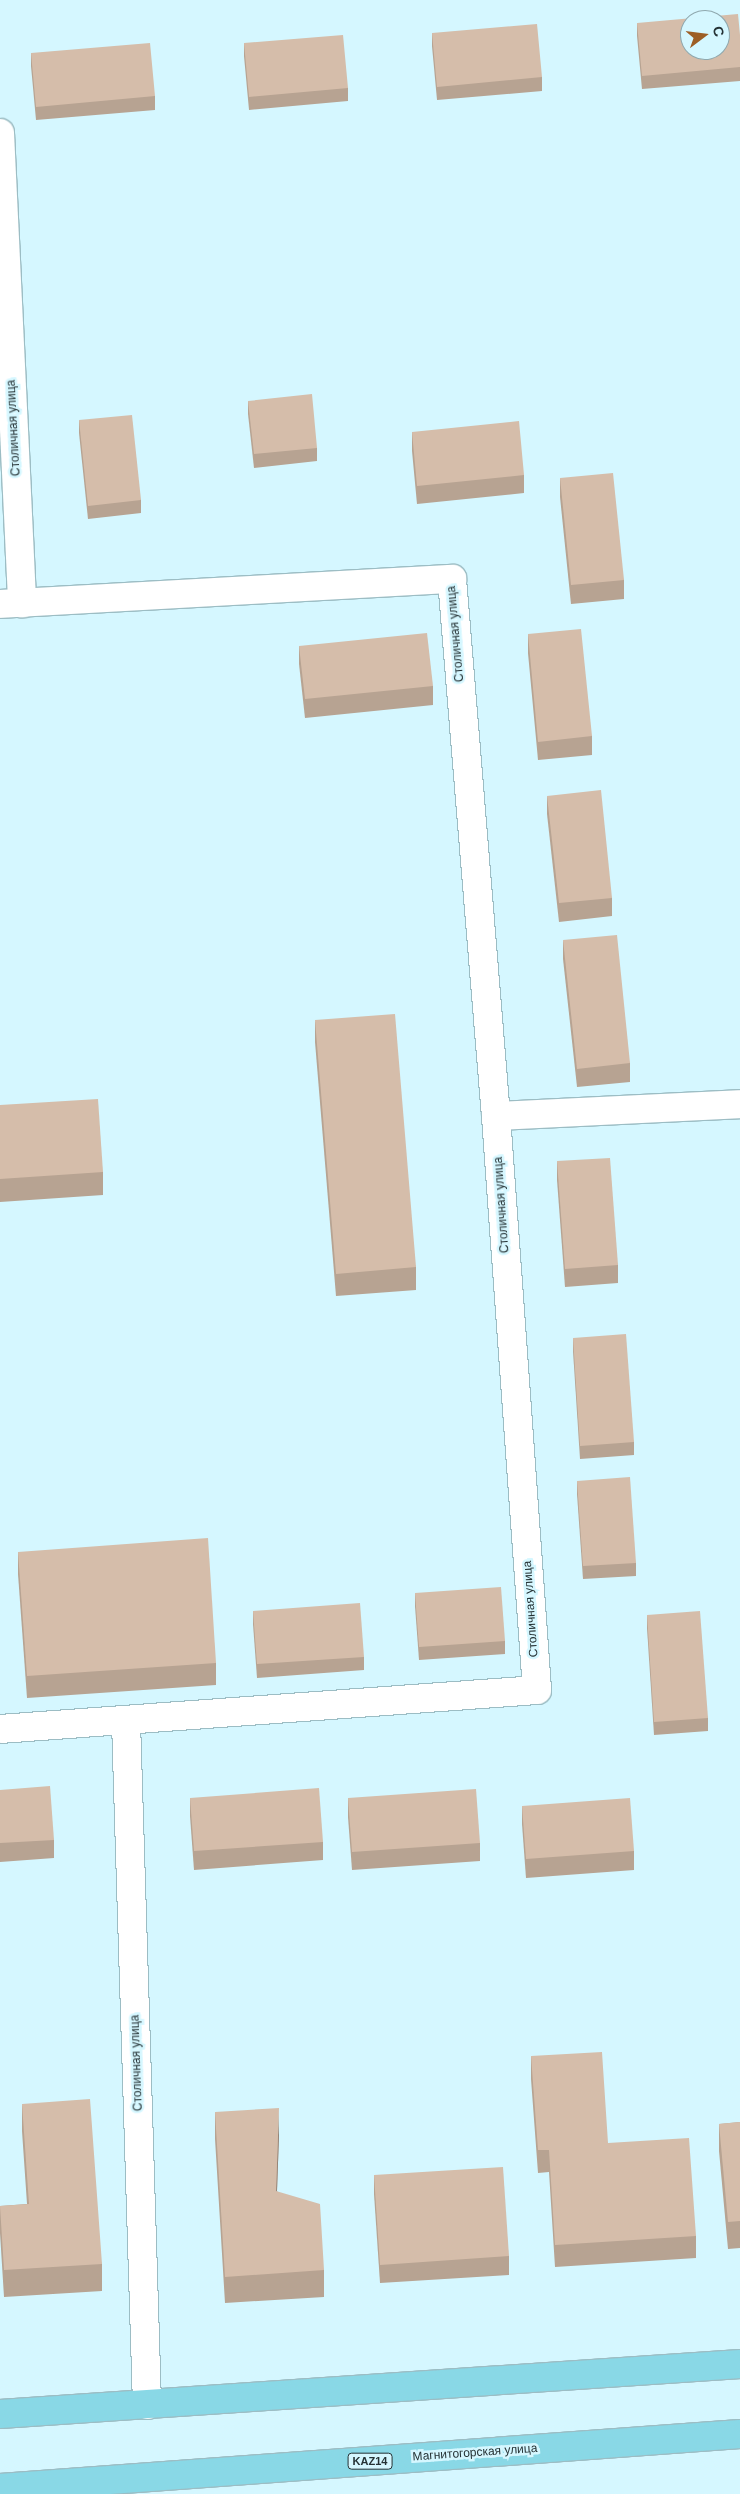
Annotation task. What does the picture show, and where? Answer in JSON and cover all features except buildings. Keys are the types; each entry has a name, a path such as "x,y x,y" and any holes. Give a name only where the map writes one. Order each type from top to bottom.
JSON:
{"main road":[{"path":"0,2414 740,2364"},
{"name":"Магнитогорская улица","path":"0,2488 740,2434"}],"street":[{"name":"Столичная улица","path":"0,133 11,603 452,579 496,1116 537,1690 0,1729"},
{"path":"496,1116 740,1104"},
{"name":"Столичная улица","path":"126,1721 148,2405"}]}
